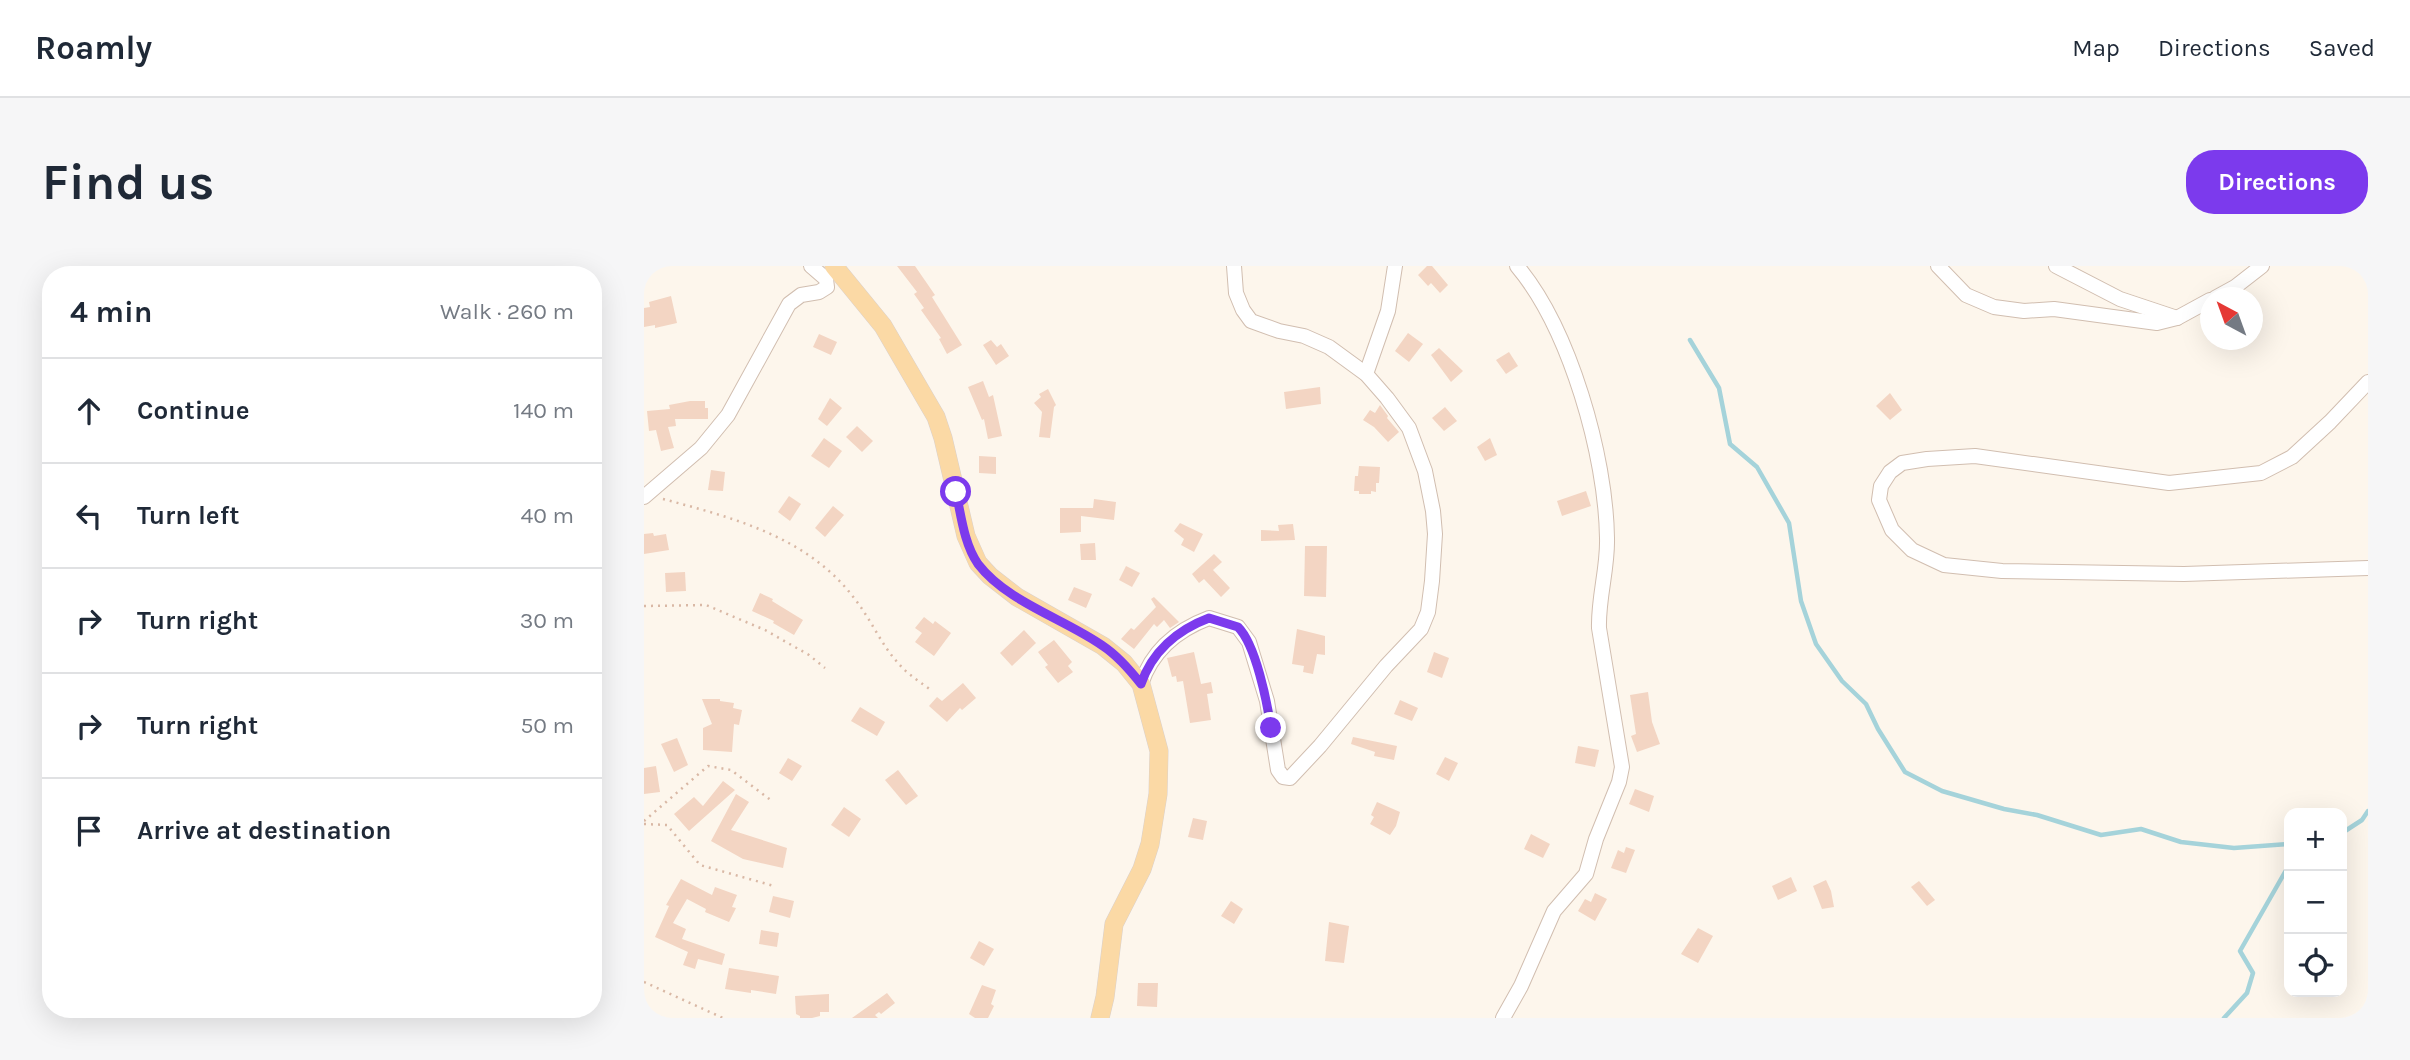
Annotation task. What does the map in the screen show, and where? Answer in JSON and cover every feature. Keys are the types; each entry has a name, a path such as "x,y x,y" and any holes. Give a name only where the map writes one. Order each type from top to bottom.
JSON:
{"main road":[{"path":"834,266 883,326 936,417 966,536 978,563 1017,597 1103,646 1124,663 1141,684 1159,751 1158,794 1150,844 1142,869 1114,923 1100,1018"}],"street":[{"path":"645,496 696,453 728,415 789,304 801,295 819,292 827,287 826,279 811,266"},
{"path":"1141,684 1147,665 1185,629 1209,618 1238,627 1253,650 1267,701 1278,771 1283,777 1290,778 1421,629 1428,612 1435,534 1427,480 1409,428 1366,374 1329,347 1304,336 1251,321 1236,293 1234,266"},
{"path":"1366,374 1388,311 1395,266"},
{"path":"1503,1018 1521,986 1554,911 1586,874 1622,767 1599,628 1598,613 1607,541 1606,504 1598,463 1569,358 1545,306 1517,266"},
{"path":"1938,266 1966,295 1994,307 2024,311 2054,309 2157,323 2177,318 2200,306"},
{"path":"2056,266 2120,299 2177,318"},
{"path":"2235,287 2262,266"},
{"path":"2368,382 2292,457 2261,473 2169,483 1975,456 1927,459 1902,463 1889,472 1881,486 1879,500 1892,530 1912,550 1944,565 2003,571 2185,574 2368,568"}],"path":[{"path":"645,496 737,519 790,542 824,566 854,597 900,665 932,691"},
{"path":"644,606 706,605 765,630 825,668"},
{"path":"644,823 708,766 731,770 772,801"},
{"path":"644,823 667,825 700,865 774,886"},
{"path":"644,982 723,1018"}],"building":[{"path":"897,266 915,266 935,295 932,297 962,345 947,354 939,339 941,338 921,310 924,308 914,294 917,292"},
{"path":"1427,266 1432,266 1448,285 1440,293 1431,283 1428,286 1418,275"},
{"path":"671,296 677,323 655,328 655,325 644,327 644,308 650,307 649,302"},
{"path":"1408,333 1423,344 1409,362 1395,351"},
{"path":"819,334 837,342 831,355 813,347"},
{"path":"991,340 997,347 1001,344 1009,356 996,365 983,345"},
{"path":"1439,348 1463,371 1451,382 1431,355"},
{"path":"1509,352 1518,366 1506,374 1496,360"},
{"path":"983,381 989,397 993,395 1002,436 988,439 984,419 982,420 968,387"},
{"path":"1320,387 1321,404 1286,409 1284,392"},
{"path":"1048,389 1056,405 1050,438 1039,437 1042,412 1034,403 1041,397 1039,394"},
{"path":"1890,393 1902,410 1890,420 1876,406"},
{"path":"830,398 842,408 827,426 818,419"},
{"path":"705,401 708,419 675,419 676,426 668,427 674,448 661,451 656,430 649,431 647,411 670,409 669,405"},
{"path":"1380,405 1399,432 1388,442 1363,420 1370,410 1375,413"},
{"path":"1445,407 1457,421 1444,431 1432,418"},
{"path":"857,426 873,441 862,452 846,437"},
{"path":"824,438 842,451 829,468 811,456"},
{"path":"1490,438 1497,455 1485,461 1477,447"},
{"path":"979,456 996,457 996,474 979,473"},
{"path":"1359,466 1380,467 1376,492 1359,494 1359,491 1354,491"},
{"path":"711,470 725,472 723,491 708,490"},
{"path":"1586,491 1591,506 1562,516 1557,501"},
{"path":"789,496 801,504 790,521 778,512"},
{"path":"1094,499 1116,502 1114,520 1081,516 1081,532 1060,533 1060,508 1093,508"},
{"path":"833,506 844,515 825,537 815,528"},
{"path":"1180,523 1203,534 1194,552 1181,545 1184,539 1174,531"},
{"path":"1293,524 1295,540 1261,541 1261,530 1279,531 1278,525"},
{"path":"653,533 654,536 666,534 669,550 644,554 644,534"},
{"path":"1095,543 1096,560 1081,560 1080,544"},
{"path":"1305,546 1327,546 1326,597 1304,596"},
{"path":"1214,554 1222,562 1213,570 1230,588 1221,597 1204,579 1199,583 1192,574"},
{"path":"1126,566 1140,573 1132,587 1119,580"},
{"path":"685,572 686,591 666,592 665,573"},
{"path":"1074,587 1092,594 1086,608 1068,600"},
{"path":"760,593 803,620 794,635 773,623 774,621 752,611"},
{"path":"1154,597 1179,622 1170,628 1164,620 1157,627 1154,624 1134,649 1121,639 1131,628 1134,630 1156,607 1151,599"},
{"path":"924,617 933,624 935,621 951,633 934,656 915,642 922,633 915,628"},
{"path":"1297,629 1325,636 1325,655 1317,654 1313,674 1303,672 1304,666 1292,664"},
{"path":"1024,630 1036,643 1012,666 1000,653"},
{"path":"1054,640 1072,662 1068,666 1073,672 1058,683 1045,667 1048,665 1038,652"},
{"path":"1194,652 1201,684 1211,682 1213,693 1207,694 1211,720 1190,723 1183,681 1177,682 1176,676 1172,677 1167,658"},
{"path":"1434,652 1449,658 1442,678 1427,672"},
{"path":"963,683 976,698 962,710 960,708 947,722 929,706 937,697 942,701"},
{"path":"1648,692 1652,722 1660,744 1637,752 1631,736 1636,734 1630,695"},
{"path":"702,699 720,699 734,703 733,708 742,710 739,725 734,724 732,752 703,750 703,728 712,724"},
{"path":"1400,700 1418,708 1412,721 1394,714"},
{"path":"860,707 885,722 877,736 851,721"},
{"path":"1353,737 1397,746 1394,760 1374,756 1375,752 1351,744"},
{"path":"677,738 688,765 674,772 661,744"},
{"path":"1578,746 1599,750 1595,767 1575,763"},
{"path":"1445,757 1458,763 1449,781 1436,774"},
{"path":"788,758 802,766 792,781 779,773"},
{"path":"656,766 660,792 644,794 644,768"},
{"path":"898,770 918,796 906,805 885,780"},
{"path":"723,781 735,790 689,831 674,814 694,797 703,806"},
{"path":"1635,789 1654,796 1649,812 1629,804"},
{"path":"736,794 749,802 731,830 787,848 783,868 743,859 711,841"},
{"path":"1377,802 1400,812 1390,835 1370,824"},
{"path":"844,807 861,819 849,837 831,825"},
{"path":"1193,818 1207,821 1203,840 1188,837"},
{"path":"1531,834 1550,844 1543,858 1524,849"},
{"path":"1626,847 1635,850 1626,873 1611,868 1618,850 1624,853"},
{"path":"1791,877 1797,891 1778,900 1772,886"},
{"path":"681,879 712,895 715,887 737,895 732,907 736,908 729,922 705,912 706,909 687,899 673,923 686,929 682,939 725,954 722,965 698,959 695,969 683,965 688,952 655,937 669,906 666,905"},
{"path":"1826,880 1834,907 1822,909 1813,886"},
{"path":"1919,881 1935,900 1927,906 1911,887"},
{"path":"1595,893 1607,899 1595,921 1578,911 1585,899 1591,902"},
{"path":"773,896 794,901 790,918 769,912"},
{"path":"1231,901 1243,909 1234,924 1221,916"},
{"path":"1329,922 1349,926 1344,963 1325,961"},
{"path":"1698,928 1713,936 1698,963 1681,954"},
{"path":"761,930 779,933 777,947 759,944"},
{"path":"979,941 994,949 984,966 970,958"},
{"path":"729,968 779,976 776,994 725,989"},
{"path":"1138,983 1158,983 1157,1007 1137,1006"},
{"path":"982,985 996,990 991,1004 994,1006 988,1018 975,1018 969,1014"},
{"path":"887,993 895,1003 881,1014 879,1012 875,1015 878,1018 852,1018"},
{"path":"829,994 829,1012 820,1012 820,1016 812,1018 800,1018 796,1014 795,996"}],"waterway":[{"path":"1690,340 1719,388 1730,444 1757,467 1789,523 1801,601 1816,644 1842,681 1866,704 1905,772 1942,791 2004,809 2037,815 2101,835 2141,829 2181,842 2234,848 2284,844"},
{"path":"2347,830 2362,820 2368,811"},
{"path":"2224,1018 2247,993 2253,973 2240,951 2286,871"}],"route":[{"path":"956,492 971,551 990,576 1017,597 1103,646 1124,663 1141,684 1147,665 1185,629 1209,618 1238,627 1253,650 1267,701 1271,728"}]}
